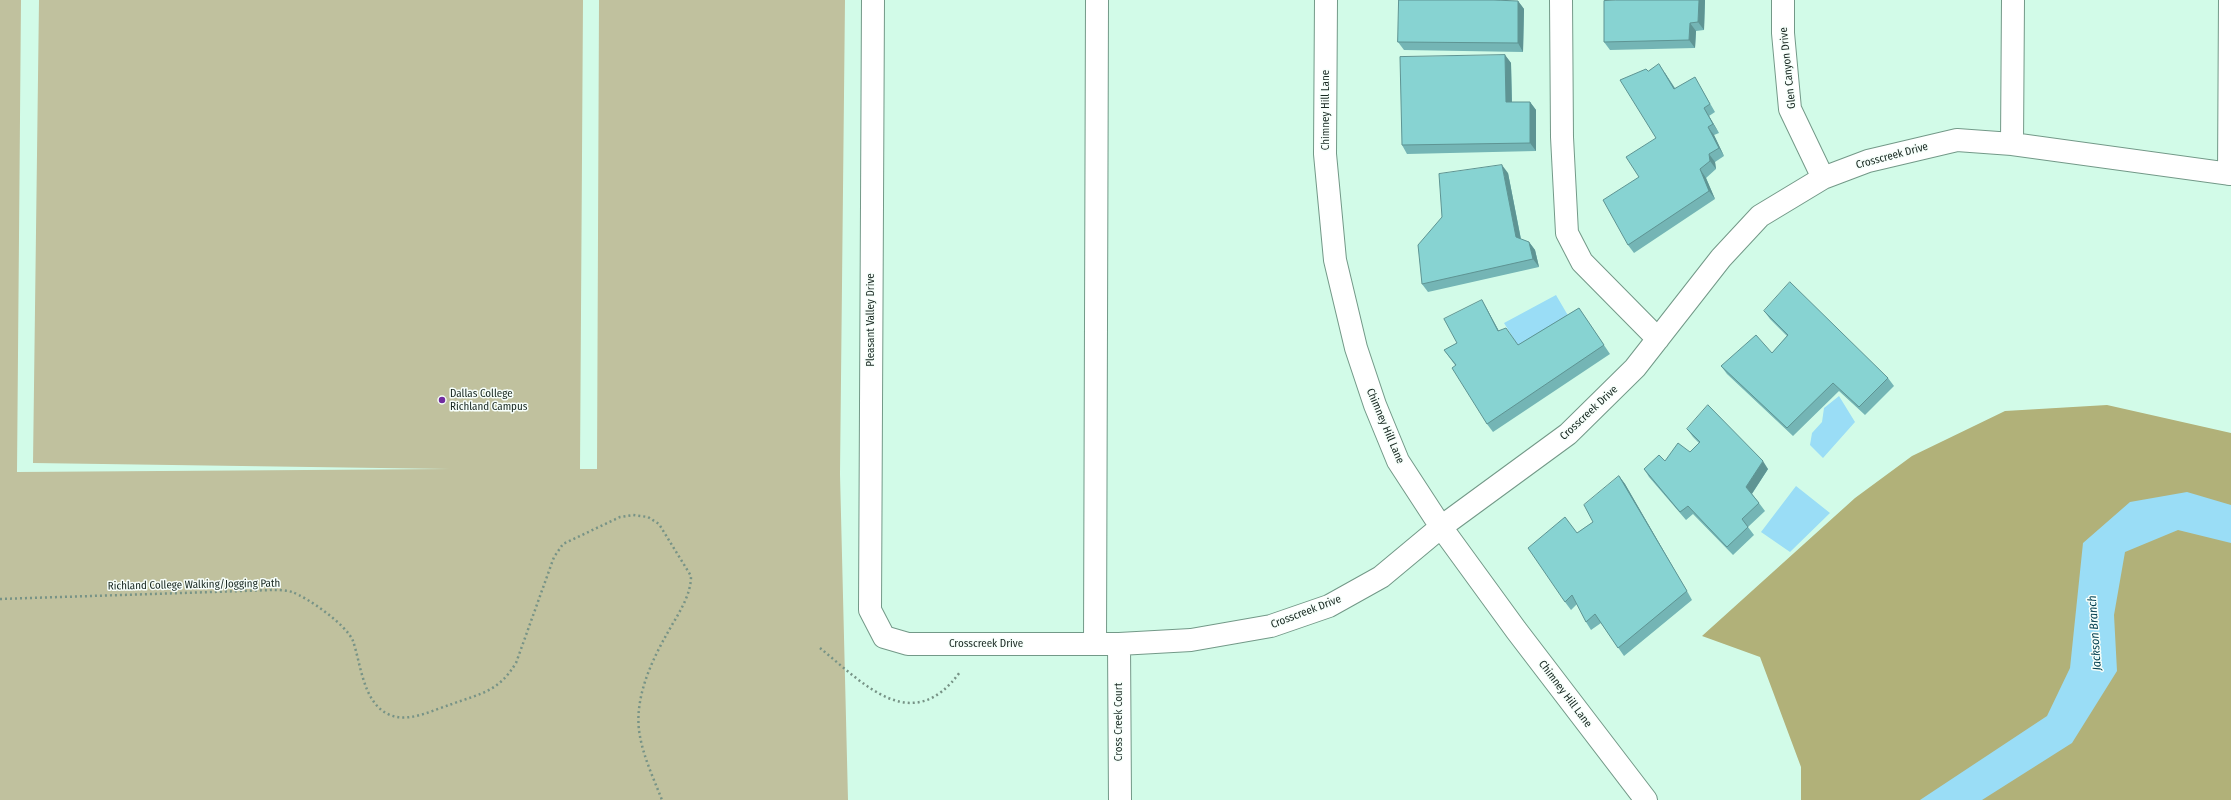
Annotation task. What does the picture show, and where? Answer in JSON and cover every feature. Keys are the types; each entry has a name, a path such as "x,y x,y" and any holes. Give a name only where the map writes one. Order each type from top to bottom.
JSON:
{"street":[{"name":"Pleasant Valley Drive","path":"873,0 870,610 884,637"},
{"path":"1095,644 1098,0"},
{"name":"Chimney Hill Lane","path":"1326,0 1325,154 1335,260 1356,348 1375,405 1398,461 1441,527 1516,630 1646,800"},
{"path":"1561,0 1562,137 1567,233 1582,262 1658,340"},
{"name":"Glen Canyon Drive","path":"1783,0 1783,33 1790,109 1823,178"},
{"path":"2012,144 2013,0"},
{"path":"2230,0 2230,174"},
{"name":"Crosscreek Drive","path":"884,637 908,644 1119,644 1191,640 1271,626 1329,606 1381,578 1441,527 1568,434 1635,368 1721,258 1760,216 1823,178 1868,161 1957,140 2012,144 2230,174"},
{"name":"Cross Creek Court","path":"1119,644 1120,800"}],"path":[{"name":"Richland College Walking/Jogging Path","path":"0,599 273,590 291,592 302,597 343,626 352,640 360,669 372,697 382,710 390,715 403,717 419,715 492,690 508,676 516,662 554,557 563,544 620,517 648,517 659,524 691,576 691,586 658,651 640,702 639,730 647,763 662,800"},
{"path":"820,648 875,693 894,701 910,703 928,700 952,683 963,668"}],"green space":[{"name":"Dallas College Richland Campus","path":"0,0 21,0 17,472 450,469 33,463 39,0 583,0 580,469 597,469 599,0 845,0 840,474 848,800 0,800"},
{"path":"2107,405 2231,433 2231,800 1801,800 1801,767 1760,657 1702,636 1855,498 1912,456 2005,411"}],"water":[{"path":"1556,295 1573,324 1523,354 1504,323"},
{"path":"1839,396 1855,422 1823,458 1810,445 1812,433 1822,422 1824,408"},
{"path":"1796,486 1830,513 1790,552 1761,532"},
{"name":"Jackson Branch","path":"2187,492 2231,505 2231,543 2178,530 2125,552 2114,615 2117,671 2072,743 1982,800 1920,800 2047,716 2070,668 2083,543 2130,502"}],"building":[{"path":"1399,0 1518,1 1518,43 1398,42"},
{"path":"1699,0 1698,22 1690,23 1689,40 1604,42 1604,1"},
{"path":"1505,55 1506,102 1530,102 1530,143 1402,145 1400,57"},
{"path":"1659,64 1674,89 1695,77 1710,104 1704,108 1713,124 1708,127 1719,148 1709,154 1710,161 1700,169 1709,191 1628,245 1603,200 1639,177 1626,157 1656,138 1620,80 1646,69 1648,71"},
{"path":"1502,165 1516,237 1529,242 1533,259 1422,284 1418,245 1442,217 1439,174"},
{"path":"1790,282 1888,378 1859,407 1833,383 1787,428 1721,366 1756,335 1772,353 1788,335 1764,311"},
{"path":"1482,300 1498,331 1506,328 1518,345 1579,308 1604,345 1487,424 1452,368 1456,365 1444,350 1457,343 1444,319"},
{"path":"1708,405 1763,461 1746,487 1759,503 1742,519 1748,527 1727,547 1688,506 1680,512 1644,469 1659,455 1665,461 1678,443 1690,452 1700,442 1687,429"},
{"path":"1619,476 1687,591 1618,648 1595,614 1586,622 1572,595 1565,602 1528,548 1565,517 1577,533 1593,522 1584,505"}],"place":[{"name":"Dallas College Richland Campus","path":"442,400"}]}
